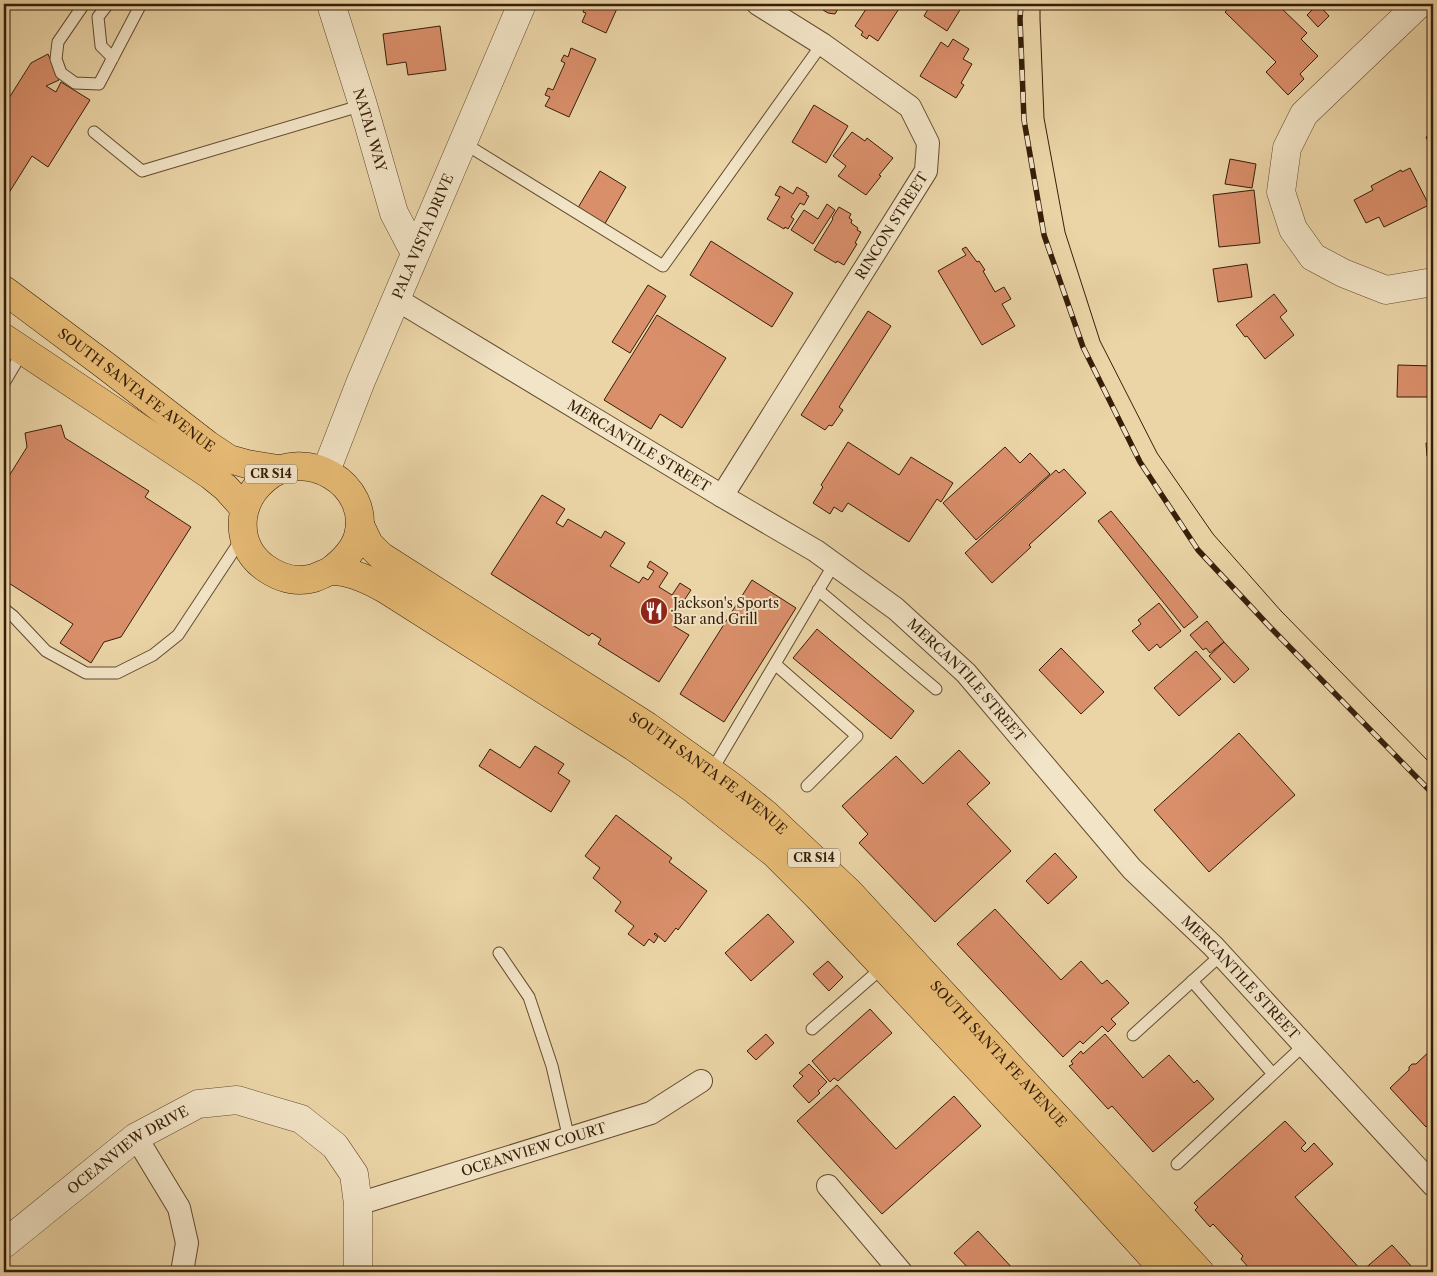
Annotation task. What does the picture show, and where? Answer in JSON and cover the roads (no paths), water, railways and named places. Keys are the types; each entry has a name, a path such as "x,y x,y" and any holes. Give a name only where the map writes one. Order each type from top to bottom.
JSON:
{"main road":[{"name":"SOUTH SANTA FE AVENUE","path":"4,290 229,459 278,469 300,466 315,467 326,471 336,478 346,487 359,510 360,525 358,537 352,550 343,561 330,571 313,578 299,580 274,574 254,559 247,547 244,536 244,508 226,488 210,475 14,345"},
{"name":"CR S14","path":"244,508 250,495 259,484 278,469"},
{"name":"SOUTH SANTA FE AVENUE","path":"360,525 369,544 381,556 647,726 767,815 849,892 1200,1272"},
{"name":"SOUTH SANTA FE AVENUE","path":"330,571 348,573 366,579 385,589 634,747 685,783 775,854 817,896 1066,1162 1166,1272"}],"street":[{"name":"NATAL WAY","path":"331,4 394,213 415,253"},
{"name":"PALA VISTA DRIVE","path":"326,471 361,381 522,4"},
{"name":"RINCON STREET","path":"722,496 926,171 928,142 910,107 822,44 758,4"},
{"path":"1419,4 1304,114 1287,148 1280,192 1293,228 1313,256 1343,273 1386,290 1433,282"},
{"name":"MERCANTILE STREET","path":"396,299 816,551 896,609 966,673 1132,870 1221,955 1433,1185"},
{"name":"OCEANVIEW COURT","path":"358,1204 651,1113 701,1081"},
{"name":"OCEANVIEW DRIVE","path":"4,1244 136,1137 198,1104 237,1100 301,1119 335,1146 354,1174 358,1204 358,1272"},
{"path":"136,1137 179,1208 187,1243 182,1272"},
{"path":"828,1186 901,1272"}],"lane":[{"path":"84,4 58,42 56,59 61,74 75,83 99,84 141,4"},
{"path":"108,4 98,17 101,46 113,58"},
{"path":"462,142 663,266 822,44"},
{"path":"94,132 142,171 363,105"},
{"path":"4,383 14,345"},
{"path":"4,609 46,651 86,673 116,673 153,655 178,635 244,536"},
{"path":"711,772 834,564"},
{"path":"818,590 936,690"},
{"path":"775,664 857,736 807,786"},
{"path":"499,953 529,997 552,1066 569,1138"},
{"path":"1133,1035 1221,955"},
{"path":"812,1029 883,967"},
{"path":"1192,981 1273,1074"},
{"path":"1177,1164 1304,1045"}],"tram line":[{"path":"1040,4 1044,118 1065,232 1100,341 1157,453 1213,534 1281,611 1433,766"}],"railway":[{"path":"1021,4 1024,120 1044,235 1083,347 1140,462 1198,550 1269,626 1433,794"}],"place":[{"name":"Jackson's Sports Bar and Grill","path":"654,611"}]}
